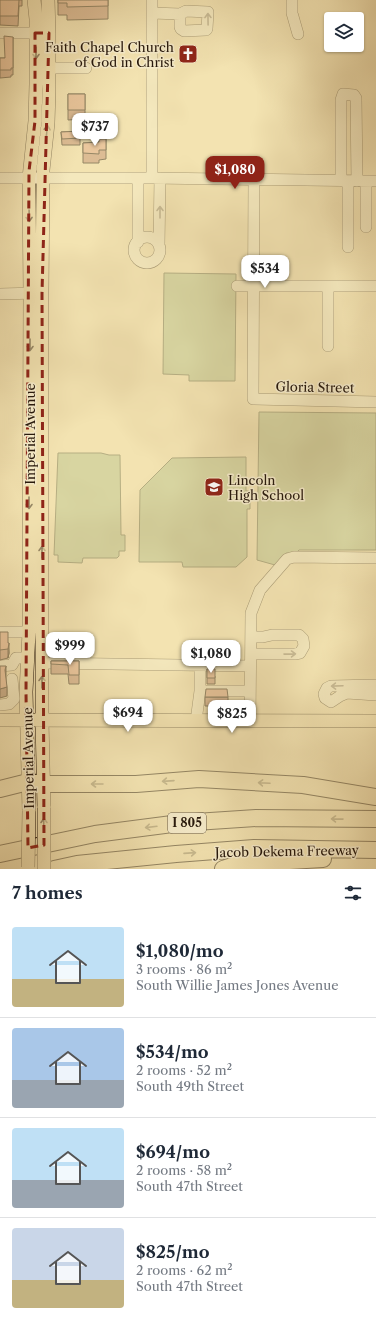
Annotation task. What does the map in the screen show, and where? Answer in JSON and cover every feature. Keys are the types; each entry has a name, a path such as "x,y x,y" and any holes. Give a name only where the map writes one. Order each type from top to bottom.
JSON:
{"highway":[{"path":"0,789 28,782 44,784 136,784 199,779 303,786 376,797"},
{"name":"I 805","path":"0,854 95,834 180,823 256,818 376,819"},
{"name":"Jacob Dekema Freeway","path":"54,869 77,864 254,848 376,850"},
{"path":"223,869 239,864 376,855"}],"main road":[{"name":"Imperial Avenue","path":"34,0 36,33 35,121 29,178 36,293 44,869"},
{"name":"Imperial Avenue","path":"28,869 29,811 26,692 29,632 36,293 48,122 48,0"},
{"path":"0,720 376,721"}],"street":[{"path":"138,178 138,242 135,253 139,260 146,263 157,258 160,250 156,178 152,0"},
{"path":"292,0 292,13 298,34"},
{"path":"152,13 180,14"},
{"path":"0,33 49,33"},
{"path":"49,68 86,68"},
{"path":"348,247 358,181 356,98 354,95 343,94 341,100 358,181 366,227"},
{"path":"0,178 156,178 358,181"},
{"path":"253,286 254,179"},
{"path":"138,242 141,239 150,238 157,242 159,246"},
{"path":"237,286 376,286"},
{"name":"Gloria Street","path":"253,286 253,399 376,402"},
{"path":"328,286 328,346"},
{"path":"0,294 36,293"},
{"path":"250,721 251,613 260,590 287,559 294,557 376,558"},
{"path":"0,632 29,632"},
{"path":"251,637 299,635 303,639 304,646 300,652 295,654 251,654"},
{"path":"0,666 12,665 16,658 28,658"},
{"path":"42,663 250,666"},
{"path":"196,721 200,691 200,665"},
{"path":"0,705 11,702 14,699 12,678"},
{"path":"376,685 331,686 327,688 324,694 325,698 331,702 347,693 376,695"},
{"path":"200,691 250,691"},
{"path":"13,692 26,692"}],"highlighted area":[{"path":"35,33 49,33 42,293 44,845 28,848 26,692 29,171 35,121"}],"green space":[{"path":"164,273 236,274 235,381 189,381 189,375 163,374"},
{"path":"259,412 376,413 376,550 299,550 295,554 286,553 275,565 257,560"},
{"path":"58,453 101,453 120,455 121,535 125,535 125,551 119,551 119,556 117,558 83,558 82,563 58,562 58,555 54,555"},
{"path":"246,457 246,491 250,491 250,509 247,509 247,557 236,567 183,567 182,562 139,562 140,490 172,458"}],"building":[{"path":"0,0 19,0 18,16 0,16"},
{"path":"58,0 108,0 108,6 67,7 67,3 58,3"},
{"path":"4,36 13,37 13,68 11,68 11,70 0,70 0,58 5,58"},
{"path":"68,94 85,94 85,110 68,110"},
{"path":"80,131 80,138 62,139 61,132"},
{"path":"99,139 106,139 106,150 99,150 99,154 83,153 83,143 99,142"},
{"path":"0,632 8,632 8,649 0,650"},
{"path":"51,661 79,661 79,675 69,675 68,665 51,664"},
{"path":"0,666 6,666 7,687 0,689"},
{"path":"207,669 215,669 215,678 207,678"},
{"path":"206,689 227,689 228,697 205,697"}],"place":[{"name":"Faith Chapel Church of God in Christ","path":"188,54"},
{"name":"Lincoln High School","path":"214,487"}]}
